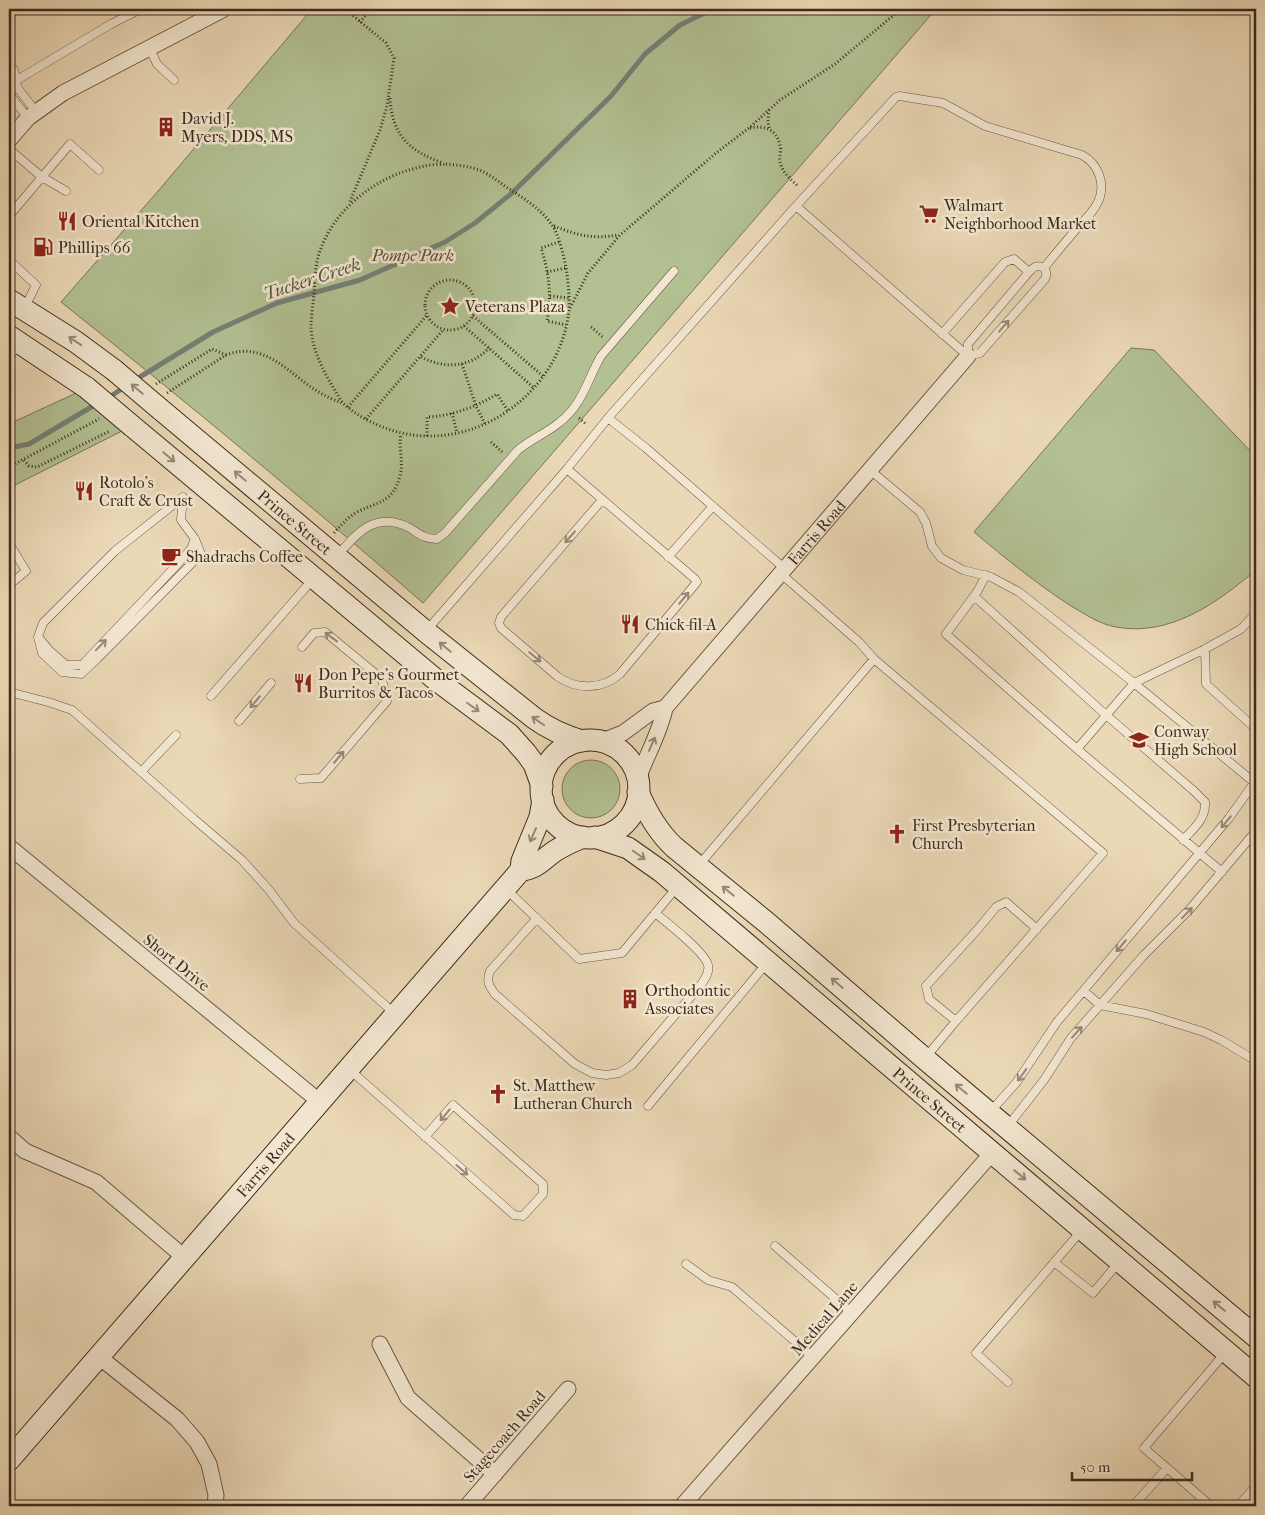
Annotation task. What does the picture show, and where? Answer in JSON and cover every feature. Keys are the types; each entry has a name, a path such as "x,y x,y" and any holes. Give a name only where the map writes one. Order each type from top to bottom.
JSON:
{"main road":[{"name":"Prince Street","path":"16,304 163,401 336,557 534,718 546,727 567,736 591,741"},
{"name":"Prince Street","path":"12,346 87,388 122,428 314,578 435,679 509,734 534,764 542,793"},
{"path":"591,741 614,746 627,757 635,771 638,786 636,803 627,820 612,832 589,837 570,833 555,823 545,808 542,793 544,773 553,757 568,745 591,741"},
{"name":"Prince Street","path":"638,786 651,820 663,836 1256,1338"},
{"name":"Farris Road","path":"9,1460 506,889 521,870 522,861 540,817 542,793"},
{"name":"Prince Street","path":"589,837 628,848 643,857 1142,1278 1256,1377"},
{"name":"Farris Road","path":"521,870 530,869 571,842 589,837"},
{"path":"768,962 789,963 890,1048 901,1055 921,1060 925,1059"},
{"path":"993,1152 1017,1155 1041,1171 1081,1204 1107,1212"},
{"path":"1142,1278 1166,1285 1256,1363"}],"street":[{"path":"9,140 32,115 63,93 224,9"},
{"name":"Farris Road","path":"638,786 647,754 661,724 665,708 968,356"},
{"name":"Farris Road","path":"591,741 623,733 653,711 665,708"},
{"name":"Short Drive","path":"12,849 320,1102"},
{"path":"9,1137 25,1151 96,1182 184,1257"},
{"name":"Medical Lane","path":"682,1506 993,1152"},
{"path":"380,1344 408,1398 495,1474"},
{"path":"98,1356 177,1419 197,1442 209,1464 216,1495 215,1506"},
{"name":"Stagecoach Road","path":"466,1506 568,1389"}],"lane":[{"path":"17,80 141,9"},
{"path":"148,47 157,64 174,80"},
{"path":"9,62 17,80 17,87 32,115"},
{"path":"9,94 32,115"},
{"path":"426,631 567,469 608,418 796,206 896,97 943,103 984,126 1082,155 1093,163 1100,178 1101,192 1095,208 1044,268"},
{"path":"9,216 70,144 99,170"},
{"path":"9,149 42,177 66,191"},
{"path":"796,206 968,356"},
{"path":"942,334 1009,260 1014,259 1029,272"},
{"path":"9,260 36,284 16,304"},
{"path":"1036,266 1044,268 1047,276 1045,279 980,353 968,356 968,344 1029,272 1036,266"},
{"path":"336,557 355,535 377,522 392,522 406,526 428,539 437,540 518,450 527,442 552,429 562,421 580,400 601,356 674,271"},
{"path":"608,418 713,506 859,642 874,659 1102,852 1102,855 925,1059"},
{"path":"567,469 695,579 696,583 620,674 609,682 584,687 566,682 557,676 501,628 500,620 602,500"},
{"path":"870,470 920,512 926,524 932,546 942,558 963,570 986,575 1019,592 1134,683 1255,784 1230,818 1057,1022 1016,1083 990,1113"},
{"path":"182,497 181,520 195,539 201,554 81,674 62,672 42,653 38,636 44,623 116,551 182,497"},
{"path":"668,557 713,506"},
{"path":"38,636 50,651 66,665 82,664 174,569 191,549 195,539"},
{"path":"9,544 26,571 9,585"},
{"path":"986,575 974,596 946,634 1077,749 1222,872"},
{"path":"211,696 314,578"},
{"path":"974,596 1205,802 1205,809 1200,822 1183,840"},
{"path":"1077,749 1134,683 1241,629 1256,613"},
{"path":"300,779 321,778 387,701 382,679 325,632 314,633 302,647"},
{"path":"1205,648 1206,684 1256,729"},
{"path":"698,867 874,659"},
{"path":"239,721 271,683"},
{"path":"9,692 72,710 242,860 269,890 294,924 396,1015"},
{"path":"141,772 176,735"},
{"path":"1007,1127 1044,1080 1068,1042 1144,955 1190,909 1256,831"},
{"path":"506,889 579,959 622,953 678,886"},
{"path":"956,1021 930,999 926,986 996,907 1006,902 1037,929"},
{"path":"537,918 490,971 487,977 488,983 495,994 574,1064 592,1073 606,1074 619,1073 632,1065 707,976 708,965 703,957 676,930 655,913"},
{"path":"648,1106 768,962"},
{"path":"1084,991 1100,1006 1146,1014 1204,1032 1256,1061"},
{"path":"349,1069 425,1138 514,1215 523,1216 543,1194 543,1184 453,1105 425,1138"},
{"path":"1008,1382 976,1354 1083,1229"},
{"path":"775,1246 852,1313"},
{"path":"1054,1262 1093,1293 1120,1260"},
{"path":"686,1264 708,1280 732,1287 813,1357"},
{"path":"1211,1506 1144,1448 1227,1351"},
{"path":"1133,1506 1167,1468"},
{"path":"1238,1506 1256,1486"}],"path":[{"path":"343,403 328,380 320,363 311,329 317,258 324,240 349,204 380,130 387,106 394,58 386,43 345,9"},
{"path":"360,22 371,9"},
{"path":"163,401 226,355 243,351 254,352 268,357 290,370 317,391 343,403 366,419 391,431 401,434 427,436 457,433 471,430 484,424 508,411 544,377 556,356 569,311 577,293 588,273 620,235 792,91 835,64 901,9"},
{"path":"390,90 391,111 396,130 420,154 446,164"},
{"path":"770,109 768,120 770,129"},
{"path":"749,128 758,126 770,129 775,134 780,145 782,169 798,186"},
{"path":"349,204 382,181 404,171 426,165 446,164 480,170 536,207 554,226 566,268 569,311"},
{"path":"554,226 590,238 620,235"},
{"path":"559,242 540,248 547,272 550,296 547,321 566,325"},
{"path":"547,272 566,268"},
{"path":"452,280 464,284 472,292 476,304 473,316 464,326 452,331 443,330 432,322 427,315 425,307 430,290 440,282 452,280"},
{"path":"550,296 569,298"},
{"path":"348,407 427,315"},
{"path":"473,316 544,377"},
{"path":"464,326 534,388"},
{"path":"366,419 443,330"},
{"path":"421,357 441,364 462,364 474,361 489,348"},
{"path":"156,384 212,349 226,355"},
{"path":"462,364 484,424"},
{"path":"427,436 428,417 476,406 497,394 508,411"},
{"path":"452,413 457,433"},
{"path":"9,467 100,418"},
{"path":"578,418 586,424"},
{"path":"24,460 30,466 37,467 122,428"},
{"path":"334,534 346,520 356,513 385,500 391,494 399,479 401,470 399,442 401,434"}],"green space":[{"name":"Pompe Park","path":"312,9 936,9 423,603 244,451 61,302 159,190"},
{"path":"1131,348 1154,350 1256,457 1256,570 1225,594 1192,615 1155,627 1136,629 1104,624 1071,606 1021,570 974,532"},
{"path":"87,388 132,426 9,488 9,424"},
{"path":"585,760 597,760 612,768 620,783 620,795 612,810 597,818 585,818 570,810 562,795 562,783 570,768"}],"waterway":[{"name":"Tucker Creek","path":"135,380 213,332 277,303 360,280 445,242 475,223 512,193 611,96 645,54 680,25 713,9"},
{"name":"Tucker Creek","path":"108,398 126,386"},
{"name":"Tucker Creek","path":"9,448 29,444 98,403"}],"place":[{"name":"David J. Myers, DDS, MS","path":"166,127"},
{"name":"Walmart Neighborhood Market","path":"929,214"},
{"name":"Oriental Kitchen","path":"67,221"},
{"name":"Phillips 66","path":"43,247"},
{"name":"Veterans Plaza","path":"450,306"},
{"name":"Rotolo's Craft & Crust","path":"84,491"},
{"name":"Shadrachs Coffee","path":"171,556"},
{"name":"Chick-fil-A","path":"630,624"},
{"name":"Don Pepe's Gourmet Burritos & Tacos","path":"303,683"},
{"name":"Conway High School","path":"1139,740"},
{"name":"First Presbyterian Church","path":"897,834"},
{"name":"Orthodontic Associates","path":"630,999"},
{"name":"St. Matthew Lutheran Church","path":"498,1094"}]}
